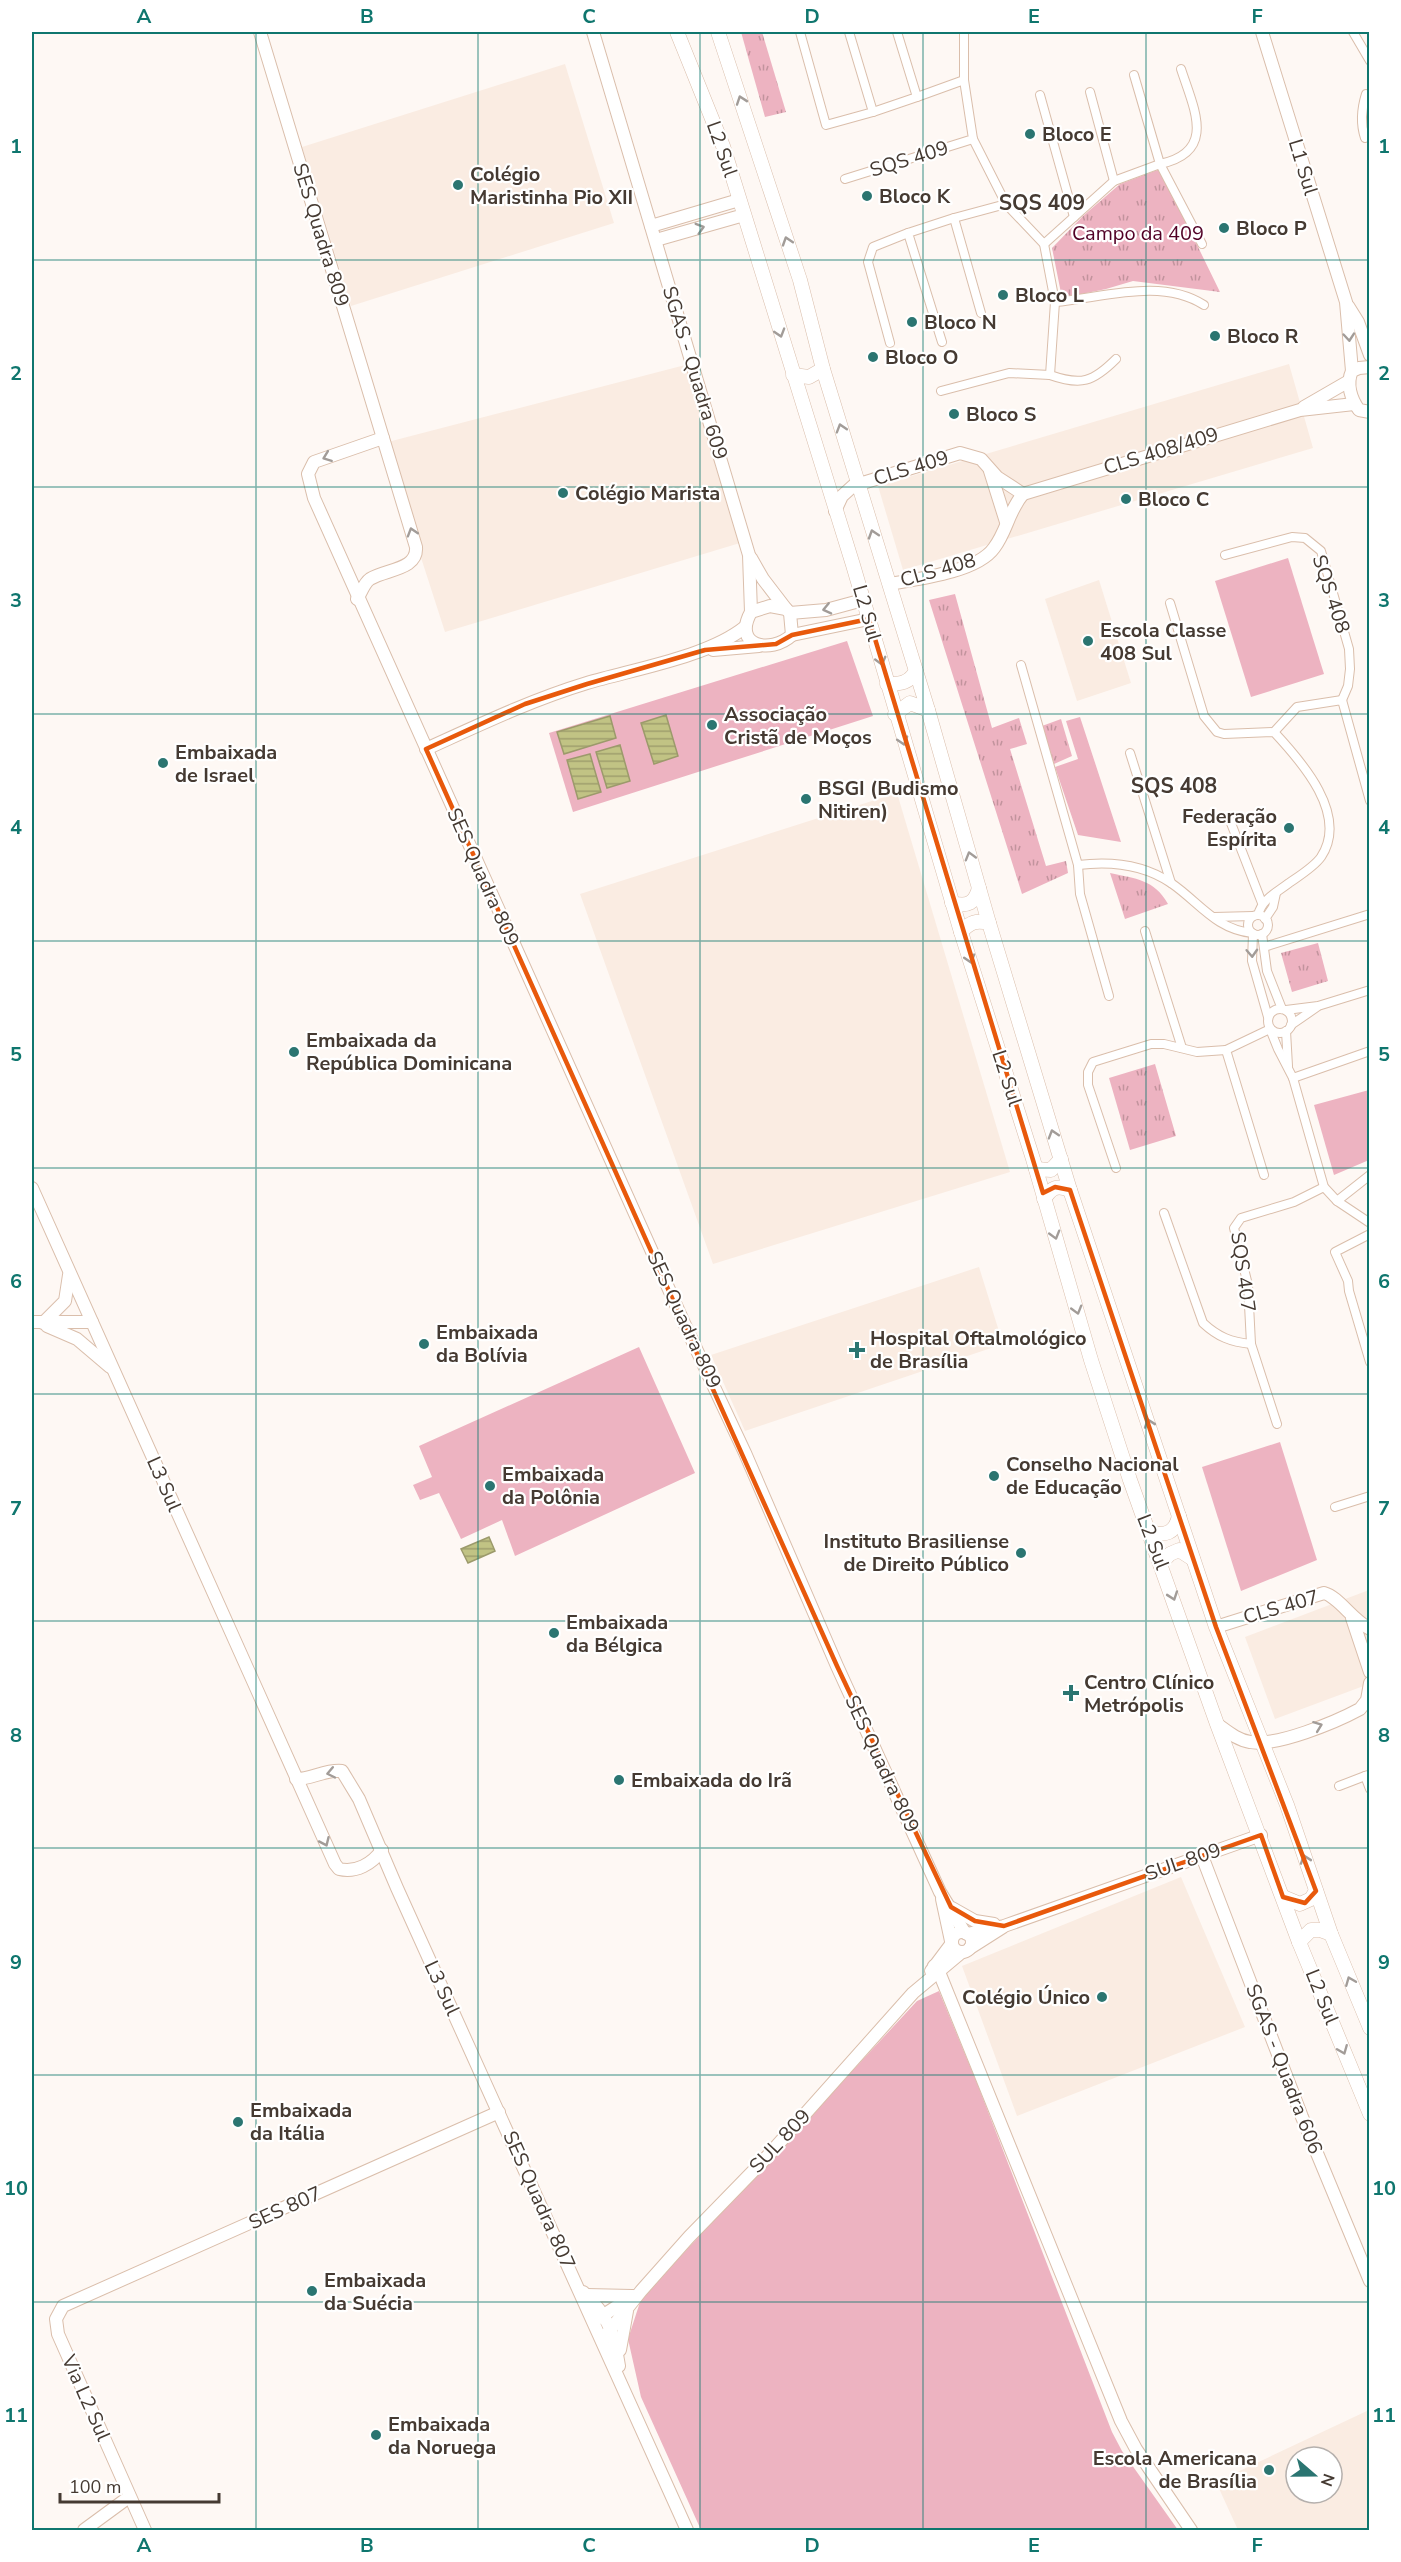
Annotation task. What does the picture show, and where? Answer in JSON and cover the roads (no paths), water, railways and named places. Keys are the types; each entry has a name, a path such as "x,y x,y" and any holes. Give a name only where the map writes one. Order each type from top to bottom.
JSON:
{"main road":[{"name":"L2 Sul","path":"677,32 723,146 869,619 952,903 1036,1168 1105,1403 1217,1724 1261,1835 1299,1942 1370,2114"},
{"name":"L2 Sul","path":"718,32 800,280 857,484 916,670 989,923 1070,1190 1216,1627 1287,1805 1331,1934 1370,2028"},
{"path":"793,375 809,377 823,369"},
{"path":"887,684 903,683 912,677 916,670"},
{"path":"895,714 910,703 928,710"},
{"path":"952,903 970,904 976,898 979,888"},
{"path":"961,932 975,921 989,923"},
{"path":"1036,1168 1050,1170 1055,1168 1061,1159"},
{"path":"1044,1199 1055,1187 1070,1190"},
{"path":"1149,1532 1170,1533 1175,1528 1179,1516"},
{"path":"1161,1563 1170,1554 1179,1550 1193,1559"},
{"path":"1283,1898 1300,1904 1311,1899 1316,1892"},
{"path":"1299,1942 1311,1930 1331,1934"}],"street":[{"name":"SES Quadra 809","path":"260,32 417,554 412,562 368,580"},
{"name":"SGAS - Quadra 609","path":"593,32 749,555 763,579 788,611"},
{"path":"800,32 826,125 873,112 964,80"},
{"path":"849,32 873,112"},
{"path":"897,32 918,97"},
{"name":"SQS 409","path":"964,32 964,80 973,140 1006,204 1044,244"},
{"name":"L1 Sul","path":"1262,32 1346,302 1351,376 1364,412"},
{"path":"1353,32 1369,59"},
{"path":"1050,375 1055,302 1044,244 1114,181 1160,164 1178,160 1196,142 1195,111 1181,69"},
{"path":"1134,75 1160,164 1202,244"},
{"path":"1090,92 1114,181"},
{"path":"1040,95 1074,217"},
{"path":"1365,138 1361,127 1361,115 1368,95"},
{"name":"SQS 409","path":"845,178 973,140"},
{"path":"651,226 739,200"},
{"path":"890,343 868,262 873,247 954,218 1006,204"},
{"path":"656,240 744,215"},
{"path":"954,218 981,313"},
{"path":"908,233 942,342"},
{"path":"1055,302 1097,298 1134,290 1170,293 1204,305"},
{"name":"L1 Sul","path":"1346,302 1358,322 1370,355"},
{"path":"942,391 1009,373 1050,375 1080,382 1092,378 1116,359"},
{"path":"1351,376 1359,368 1370,368"},
{"name":"CLS 408/409","path":"1023,494 1300,410 1351,376"},
{"name":"CLS 408/409","path":"1300,410 1364,412"},
{"name":"SES Quadra 809","path":"383,438 314,462 308,474 314,498 357,599 745,1453 837,1666 940,1892 952,1942"},
{"name":"CLS 409","path":"835,511 846,491 857,484 960,453 981,459 1007,485 1023,494"},
{"path":"989,467 1006,522"},
{"name":"CLS 408","path":"889,584 976,563 996,546 1006,522 1023,494"},
{"name":"SQS 408","path":"1225,555 1292,537 1305,538 1321,551 1349,649 1348,686 1342,700"},
{"name":"SGAS - Quadra 609","path":"749,555 751,612"},
{"path":"345,571 368,580 357,599"},
{"path":"759,646 749,640 746,627 751,612 770,606 788,611 826,610 863,600"},
{"path":"1170,603 1204,716 1211,727 1224,734 1274,732 1297,707 1342,700 1370,801"},
{"path":"788,611 792,635"},
{"path":"705,650 783,642 792,635 869,619"},
{"path":"426,749 525,705 586,684 705,650 730,639 746,627"},
{"path":"1021,665 1078,865 1080,894 1109,996"},
{"path":"1262,903 1320,859 1329,843 1331,829 1330,816 1324,801 1302,766 1274,732"},
{"path":"1130,753 1171,883"},
{"path":"1229,818 1262,903 1259,917"},
{"path":"1078,865 1119,863 1150,873 1171,883 1198,907 1231,928 1256,934"},
{"path":"1276,893 1273,907 1248,923 1264,947 1269,975 1284,1009 1291,1017 1288,1028 1291,1074"},
{"path":"1264,947 1370,914"},
{"path":"1214,917 1259,917"},
{"path":"1259,917 1267,927 1256,934 1251,954 1256,978 1270,1029 1291,1074 1324,1187 1338,1201 1370,1223"},
{"path":"1145,931 1182,1048"},
{"path":"1256,978 1269,975"},
{"path":"1268,1017 1274,1010 1317,1006 1370,990"},
{"path":"1270,1029 1278,1033 1317,1006"},
{"path":"1116,1167 1088,1085 1090,1067 1093,1062 1151,1044 1164,1044 1204,1053 1226,1050 1270,1029"},
{"path":"1226,1050 1264,1174"},
{"path":"1291,1074 1370,1051"},
{"path":"1338,1201 1370,1175"},
{"name":"SQS 407","path":"1277,1424 1251,1344 1248,1285 1235,1236 1236,1223 1241,1218 1294,1202 1324,1187"},
{"name":"L3 Sul","path":"32,1188 298,1784 339,1869 352,1870 381,1858"},
{"name":"SQS 407","path":"1164,1213 1203,1323 1215,1334 1226,1339 1251,1344"},
{"path":"1370,1234 1335,1252 1348,1281 1348,1291 1370,1362"},
{"path":"40,1323 65,1301 69,1288 69,1271"},
{"path":"40,1323 92,1322"},
{"path":"40,1323 98,1336"},
{"path":"40,1323 72,1336 112,1369"},
{"path":"1335,1507 1370,1496"},
{"name":"CLS 407","path":"1216,1627 1324,1593 1335,1598 1352,1618 1370,1629"},
{"path":"1352,1618 1370,1672"},
{"path":"1217,1724 1241,1739 1262,1742 1286,1738 1360,1709 1366,1700 1370,1683"},
{"name":"L3 Sul","path":"298,1784 336,1770 345,1774 381,1858 499,2112"},
{"path":"1339,1786 1367,1775 1370,1789"},
{"name":"SUL 809","path":"966,1933 1004,1926 1261,1835"},
{"name":"SGAS - Quadra 606","path":"1202,1856 1302,2117 1370,2281"},
{"name":"SES Quadra 809","path":"940,1892 966,1933"},
{"path":"951,1907 975,1921 1004,1926"},
{"name":"SUL 809","path":"602,2340 637,2294 764,2160 937,1969 1004,1926"},
{"path":"956,1933 966,1933 971,1939 966,1950 954,1949 952,1942 956,1933"},
{"name":"SUL 809","path":"937,1969 952,1942"},
{"path":"937,1969 1121,2421 1136,2449 1191,2530"},
{"name":"SES Quadra 807","path":"499,2112 582,2291 599,2318 611,2329 622,2385"},
{"name":"SES 807","path":"70,2301 499,2112"},
{"path":"582,2291 637,2294"},
{"name":"SUL 809","path":"599,2318 637,2294"},
{"name":"Via L2 Sul","path":"70,2301 57,2314 58,2334 145,2530"},
{"path":"619,2363 627,2309"},
{"name":"SES Quadra 807","path":"599,2318 602,2340 687,2530"},
{"path":"84,2530 129,2497"}],"place":[{"name":"Bloco E","path":"1030,134"},
{"name":"Colégio Maristinha Pio XII","path":"458,185"},
{"name":"Bloco K","path":"867,196"},
{"name":"Bloco P","path":"1224,228"},
{"name":"Bloco L","path":"1003,295"},
{"name":"Bloco N","path":"912,322"},
{"name":"Bloco R","path":"1215,336"},
{"name":"Bloco O","path":"873,357"},
{"name":"Bloco S","path":"954,414"},
{"name":"Colégio Marista","path":"563,493"},
{"name":"Bloco C","path":"1126,499"},
{"name":"Escola Classe 408 Sul","path":"1088,641"},
{"name":"Associação Cristã de Moços","path":"712,725"},
{"name":"Embaixada de Israel","path":"163,763"},
{"name":"BSGI (Budismo Nitiren)","path":"806,799"},
{"name":"Federação Espírita","path":"1289,828"},
{"name":"Embaixada da República Dominicana","path":"294,1052"},
{"name":"Embaixada da Bolívia","path":"424,1344"},
{"name":"Hospital Oftalmológico de Brasília","path":"857,1350"},
{"name":"Conselho Nacional de Educação","path":"994,1476"},
{"name":"Embaixada da Polônia","path":"490,1486"},
{"name":"Instituto Brasiliense de Direito Público","path":"1021,1553"},
{"name":"Embaixada da Bélgica","path":"554,1633"},
{"name":"Centro Clínico Metrópolis","path":"1071,1693"},
{"name":"Embaixada do Irã","path":"619,1780"},
{"name":"Colégio Único","path":"1102,1997"},
{"name":"Embaixada da Itália","path":"238,2122"},
{"name":"Embaixada da Suécia","path":"312,2291"},
{"name":"Embaixada da Noruega","path":"376,2435"},
{"name":"Escola Americana de Brasília","path":"1269,2470"}],"district":[{"name":"SQS 409","path":"1042,203"},
{"name":"SQS 408","path":"1174,786"}],"park label":[{"name":"Campo da 409","path":"1138,233"}]}
